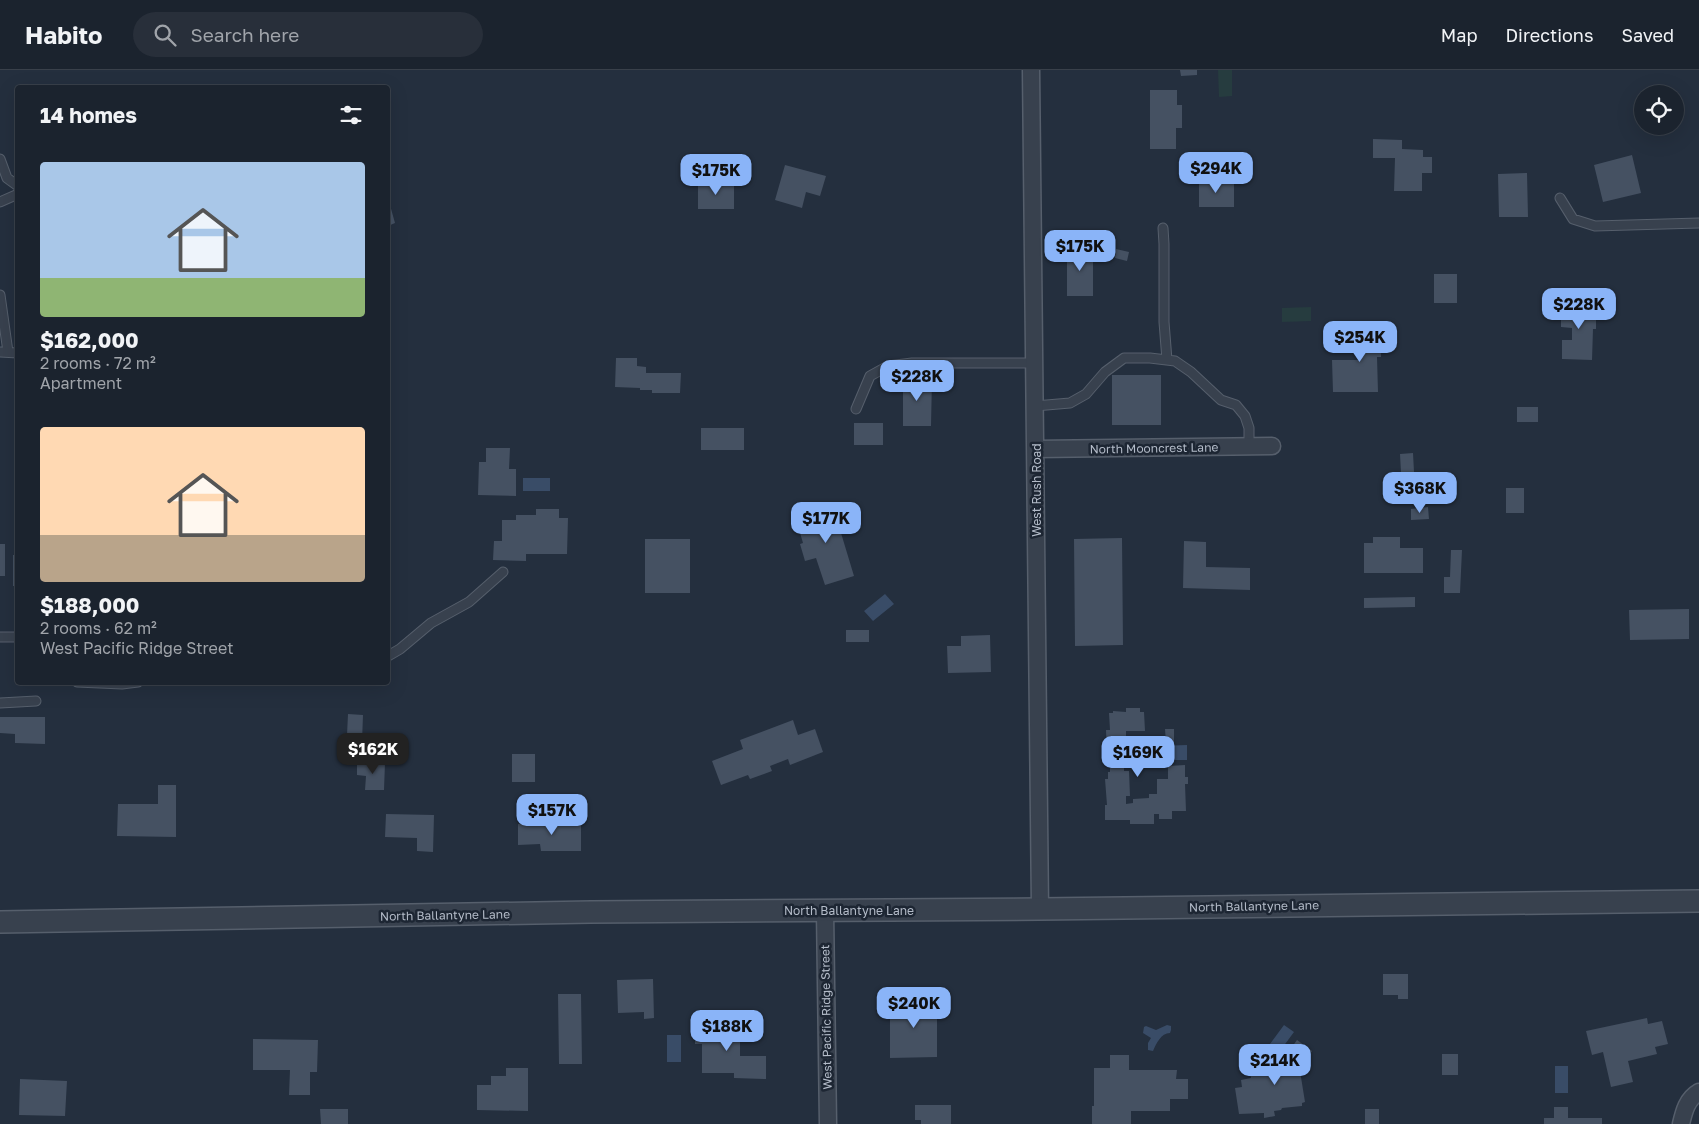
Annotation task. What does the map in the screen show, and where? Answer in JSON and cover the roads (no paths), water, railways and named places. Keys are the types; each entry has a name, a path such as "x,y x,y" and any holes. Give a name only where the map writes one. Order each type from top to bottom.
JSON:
{"street":[{"name":"West Rush Road","path":"1031,70 1040,909"},
{"name":"North Mooncrest Lane","path":"1036,449 1272,446"},
{"name":"North Ballantyne Lane","path":"0,922 562,913 1699,901"},
{"name":"West Pacific Ridge Street","path":"825,911 828,1124"},
{"path":"1681,1124 1684,1108 1695,1094 1699,1092"}],"lane":[{"path":"0,159 7,178 15,184"},
{"path":"0,202 15,195"},
{"path":"1560,198 1573,219 1595,226 1699,223"},
{"path":"1163,228 1164,322 1167,360"},
{"path":"0,295 4,352"},
{"path":"1035,406 1070,403 1078,399 1086,394 1105,372 1124,358 1167,360 1175,362 1191,372 1221,400 1236,406 1245,416 1249,447"},
{"path":"856,409 870,376 888,366 1034,362"},
{"path":"390,655 400,649 431,623 469,602 503,572"},
{"path":"0,637 15,637"},
{"path":"0,702 36,701"}],"water":[{"path":"523,478 550,478 550,491 523,491"},
{"path":"885,594 894,604 873,621 864,611"},
{"path":"1187,745 1187,760 1158,760 1158,746"},
{"path":"1167,1025 1171,1026 1170,1033 1161,1037 1153,1051 1148,1050 1148,1043 1151,1038 1143,1033 1144,1027 1156,1030"},
{"path":"1284,1025 1294,1032 1277,1055 1267,1048"},
{"path":"667,1035 681,1035 681,1062 667,1062"},
{"path":"1555,1066 1568,1066 1568,1093 1555,1093"}]}
